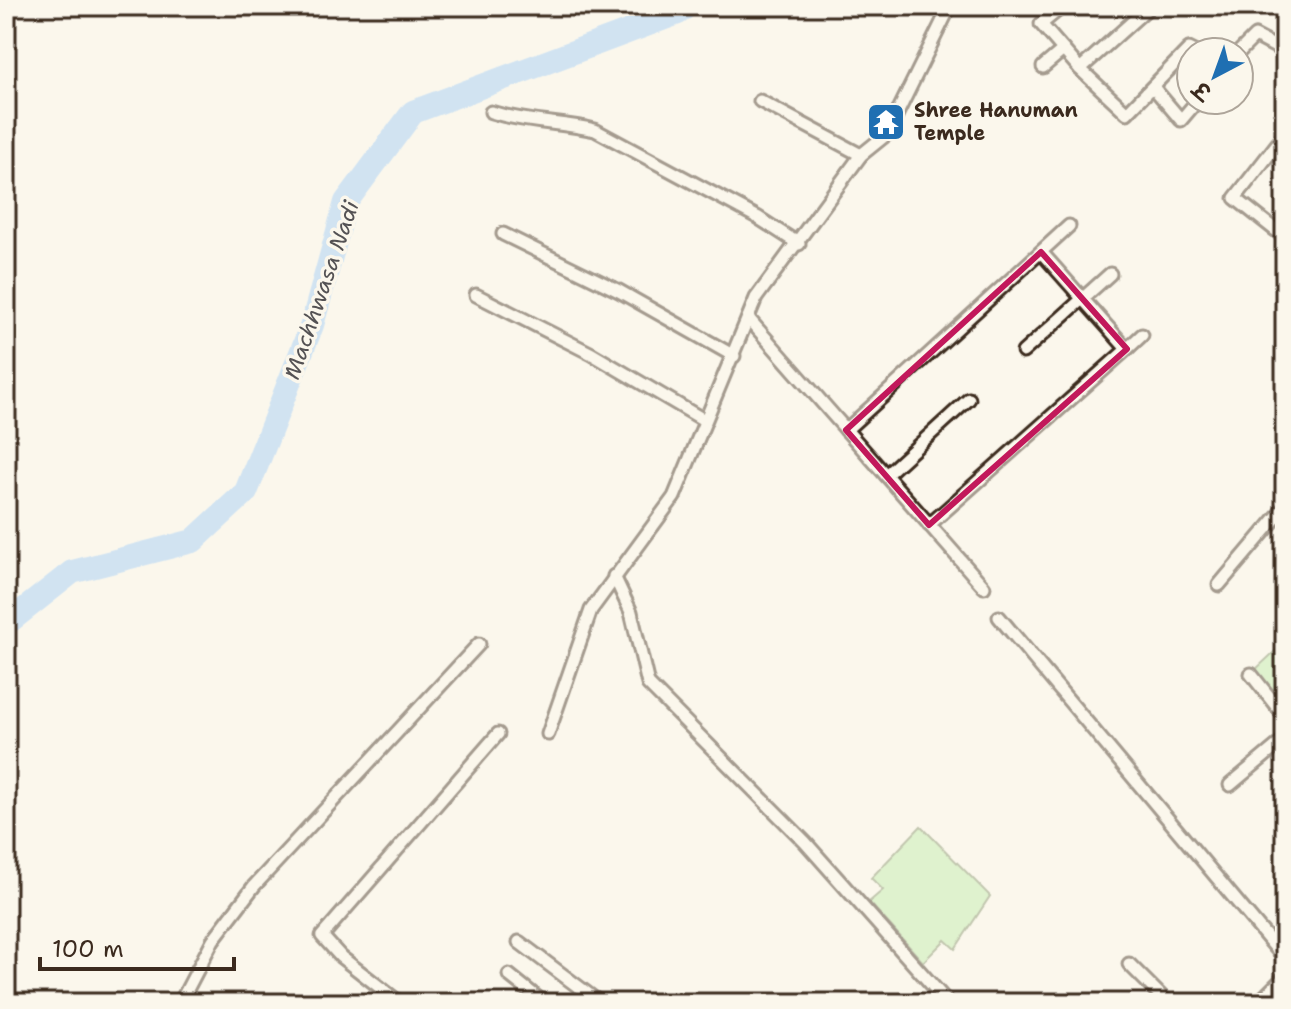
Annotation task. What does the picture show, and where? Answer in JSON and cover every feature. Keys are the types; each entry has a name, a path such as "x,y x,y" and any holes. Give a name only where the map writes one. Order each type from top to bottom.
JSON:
{"main road":[{"path":"1263,1003 1285,981"}],"street":[{"path":"548,734 591,610 674,497 756,298 799,244 861,155 887,134 950,6"},
{"path":"1063,6 1041,24 1080,69 1127,113 1175,64"},
{"path":"1080,69 1150,6"},
{"path":"1255,36 1285,52"},
{"path":"1043,67 1063,50"},
{"path":"1153,87 1175,113"},
{"path":"760,101 861,155"},
{"path":"491,112 526,122 595,130 757,217 799,244"},
{"path":"1284,236 1235,198 1285,134"},
{"path":"846,430 1069,226"},
{"path":"503,234 643,303 734,356"},
{"path":"1041,252 1127,349"},
{"path":"1023,352 1110,274"},
{"path":"476,295 592,354 704,420"},
{"path":"748,318 984,587"},
{"path":"929,525 1142,335"},
{"path":"886,475 969,399"},
{"path":"1219,585 1285,507"},
{"path":"614,576 631,612 648,684 805,842 948,1003"},
{"path":"999,617 1285,959"},
{"path":"180,1003 213,940 254,886 479,644"},
{"path":"1251,674 1285,717"},
{"path":"400,1003 341,957 322,936 498,734"},
{"path":"1230,785 1285,739"},
{"path":"519,942 600,1003"},
{"path":"1129,964 1168,1003"},
{"path":"509,975 544,1003"}],"highlighted area":[{"path":"1041,252 1127,349 929,525 846,430"}],"green space":[{"path":"1285,642 1285,704 1255,670"},
{"path":"921,826 990,896 955,949 945,940 923,962 869,902 883,890 871,878"}],"waterway":[{"name":"Machhwasa Nadi","path":"6,624 72,572 193,541 246,492 312,325 346,202 413,112 678,13 687,6"}],"place":[{"name":"Shree Hanuman Temple","path":"886,122"}]}
